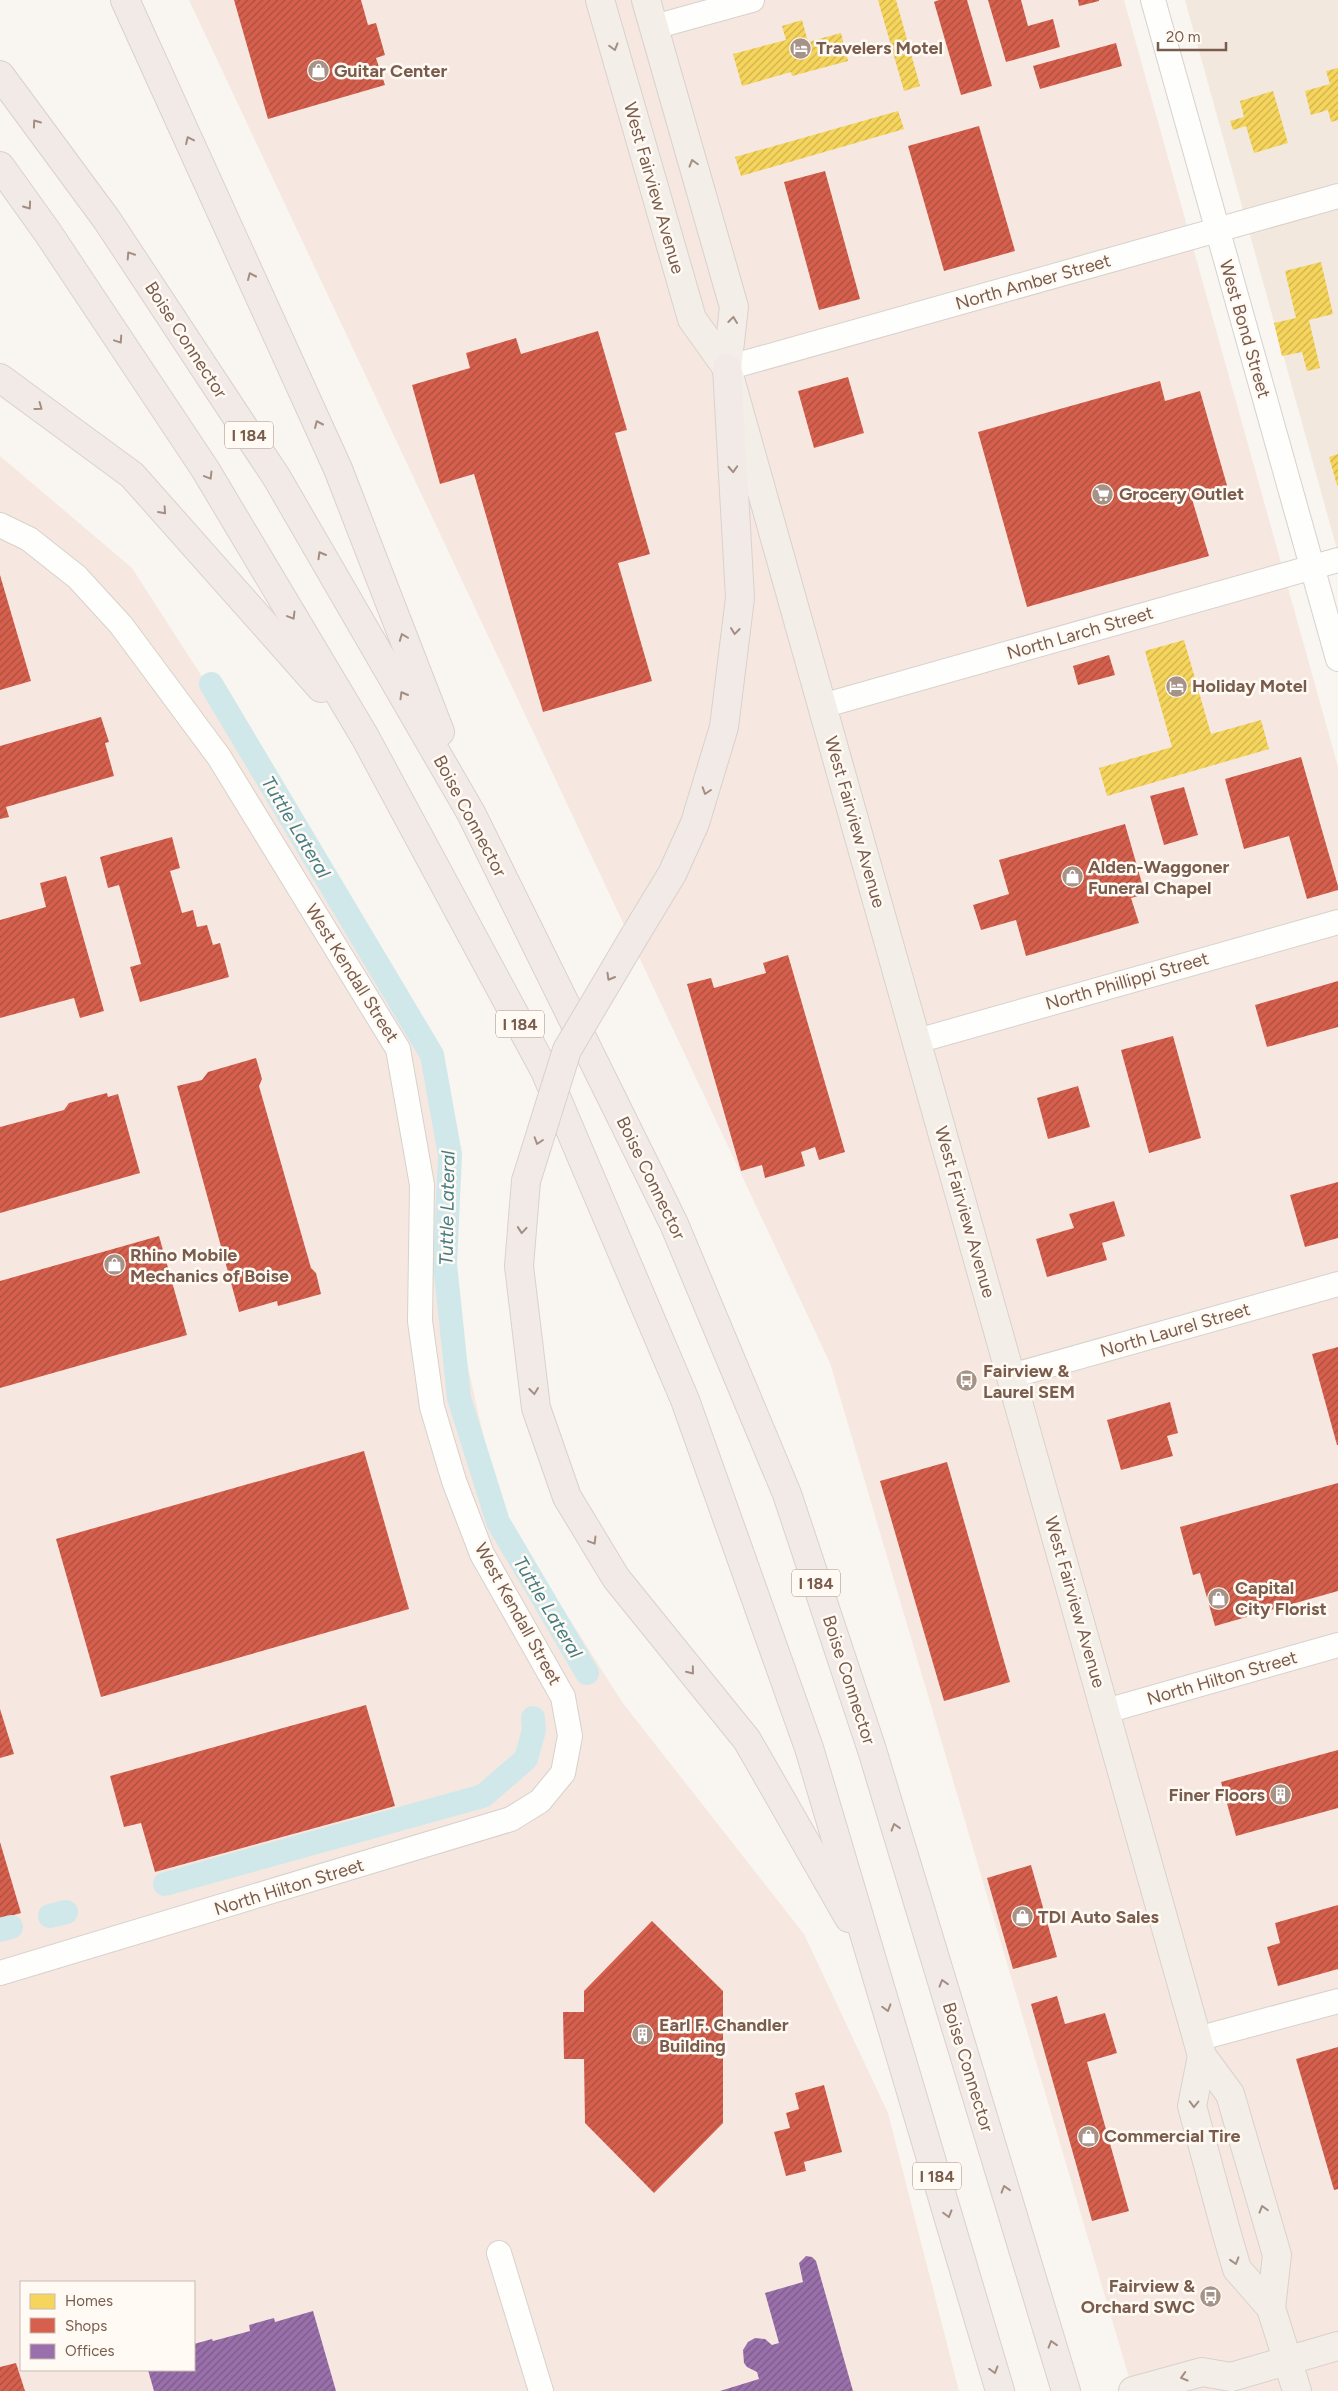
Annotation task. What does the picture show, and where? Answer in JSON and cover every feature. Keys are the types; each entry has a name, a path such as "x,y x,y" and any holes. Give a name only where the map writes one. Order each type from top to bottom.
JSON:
{"highway":[{"path":"125,0 338,469 471,813"},
{"name":"Boise Connector","path":"0,75 107,220 277,478 471,813 674,1224 787,1494 872,1750 1066,2391"},
{"name":"I 184","path":"0,166 54,241 204,469 365,737 545,1071 686,1400 809,1748 874,1961 1000,2391"},
{"path":"727,368 740,598 724,727 695,824 672,874 567,1050 526,1181 519,1266 536,1408 567,1497 616,1578 747,1740 874,1961"},
{"path":"0,378 132,476 365,737"}],"main road":[{"name":"West Fairview Avenue","path":"600,0 692,319 727,368 1200,2048 1230,2094 1277,2255 1271,2308"},
{"name":"West Fairview Avenue","path":"646,0 734,307 727,368"},
{"name":"West Fairview Avenue","path":"1200,2048 1192,2106 1218,2202 1237,2269 1271,2308 1297,2391"},
{"path":"1133,2391 1202,2372 1224,2384 1288,2361 1338,2346"}],"street":[{"path":"654,27 752,0"},
{"name":"West Bond Street","path":"1153,0 1338,659"},
{"name":"North Amber Street","path":"727,368 1338,196"},
{"name":"West Kendall Street","path":"0,525 29,539 77,577 121,625 218,757 398,1048 422,1185 420,1321 432,1407 454,1481 482,1554 563,1697 570,1736 563,1773"},
{"name":"North Larch Street","path":"822,706 1338,560"},
{"name":"North Phillippi Street","path":"917,1041 1338,922"},
{"name":"North Laurel Street","path":"1011,1376 1338,1284"},
{"name":"North Hilton Street","path":"1106,1711 1338,1645"},
{"name":"North Hilton Street","path":"0,1972 511,1819 540,1801 563,1773"},
{"path":"1200,2048 1338,2001"},
{"path":"500,2253 541,2391"}],"shaded area":[{"path":"189,0 1124,0 1338,767 1338,2391 1133,2391 830,1363"},
{"path":"1185,0 1338,0 1338,553"},
{"path":"0,456 132,568 438,1043 460,1152 455,1310 500,1509 622,1702 804,1934 888,2113 959,2391 0,2391"}],"building: Homes":[{"name":"Travelers Motel","path":"878,0 896,0 920,86 904,91"},
{"name":"Travelers Motel","path":"802,20 808,42 841,33 848,61 792,76 791,72 742,86 733,54 786,40 782,26"},
{"path":"1338,68 1338,120 1331,122 1328,110 1311,115 1305,91 1330,84 1326,71"},
{"path":"1273,91 1288,143 1254,153 1246,126 1233,130 1230,121 1244,117 1240,101"},
{"name":"Travelers Motel","path":"898,111 904,129 741,176 735,157"},
{"path":"1321,262 1333,314 1309,320 1320,368 1307,371 1302,352 1282,356 1274,323 1296,318 1285,271"},
{"path":"1338,454 1338,485 1337,485 1329,457"},
{"name":"Holiday Motel","path":"1184,640 1211,734 1261,720 1269,749 1107,796 1099,768 1172,747 1145,651"}],"building: Shops":[{"name":"Guitar Center","path":"234,0 361,0 368,25 376,23 385,55 376,58 385,85 268,119"},
{"path":"939,0 967,0 992,86 961,95 934,2"},
{"path":"988,0 1021,0 1028,26 1053,19 1060,47 1006,62"},
{"path":"1078,0 1099,0 1099,1 1079,6"},
{"path":"1116,43 1122,66 1040,89 1033,66"},
{"path":"979,126 1015,251 944,271 908,146"},
{"path":"825,171 860,299 819,310 784,182"},
{"path":"598,331 627,430 615,433 650,554 618,563 652,681 543,712 474,474 440,484 412,385 470,368 466,353 516,338 521,354"},
{"path":"848,377 864,433 814,448 798,391"},
{"name":"Grocery Outlet","path":"1160,381 1165,401 1200,391 1228,489 1192,499 1209,556 1027,607 978,432"},
{"path":"0,575 31,681 0,690"},
{"path":"1109,655 1115,675 1078,685 1073,666"},
{"path":"101,717 109,742 105,743 114,776 6,807 9,817 0,819 0,746"},
{"path":"1301,757 1338,886 1338,890 1307,899 1289,836 1244,849 1225,779"},
{"path":"1184,787 1198,835 1164,845 1150,796"},
{"name":"Alden-Waggoner Funeral Chapel","path":"1125,824 1145,894 1131,898 1139,923 1026,956 1016,920 981,930 973,905 1009,894 999,860"},
{"path":"172,837 180,868 170,871 182,913 193,910 197,927 207,925 213,945 220,943 229,977 140,1002 130,967 141,964 119,885 108,888 100,857"},
{"path":"66,876 104,1011 80,1018 74,998 0,1018 0,920 46,907 40,883"},
{"path":"788,955 845,1152 819,1160 815,1147 801,1152 805,1166 765,1178 762,1165 741,1171 687,984 711,978 714,988 766,973 763,963"},
{"path":"1338,981 1338,1027 1267,1047 1255,1005"},
{"path":"1173,1036 1201,1138 1149,1153 1121,1050"},
{"path":"256,1058 262,1079 259,1086 311,1268 316,1273 321,1294 278,1306 277,1301 239,1312 177,1086 202,1080 208,1072"},
{"path":"1078,1086 1090,1127 1048,1139 1037,1098"},
{"path":"107,1093 108,1097 118,1094 140,1173 0,1213 0,1127 64,1110 69,1103"},
{"path":"1338,1182 1338,1238 1305,1247 1290,1195"},
{"path":"1114,1201 1125,1236 1102,1243 1107,1260 1047,1277 1036,1239 1074,1228 1069,1214"},
{"path":"159,1236 187,1335 0,1388 0,1281"},
{"path":"1338,1347 1338,1445 1337,1445 1312,1354"},
{"path":"1170,1402 1178,1433 1167,1436 1173,1456 1121,1470 1107,1420"},
{"path":"364,1451 409,1609 101,1697 56,1539"},
{"path":"947,1462 1010,1682 944,1701 880,1481"},
{"path":"1338,1483 1338,1591 1215,1626 1200,1573 1193,1575 1180,1527"},
{"path":"366,1705 395,1806 155,1872 141,1823 124,1827 110,1776"},
{"path":"0,1709 14,1754 0,1758"},
{"name":"Finer Floors","path":"1338,1750 1338,1808 1236,1836 1221,1782"},
{"path":"0,1842 21,1913 0,1919"},
{"name":"TDI Auto Sales","path":"1031,1865 1057,1957 1013,1969 987,1878"},
{"path":"1338,1905 1338,1969 1278,1986 1267,1947 1280,1943 1275,1923"},
{"name":"Earl F. Chandler Building","path":"652,1921 723,1991 723,2123 654,2193 585,2123 584,2059 564,2059 563,2012 584,2012 584,1991"},
{"name":"Commercial Tire","path":"1057,1996 1065,2024 1105,2013 1117,2053 1087,2062 1129,2211 1092,2221 1031,2004"},
{"path":"1338,2047 1338,2189 1334,2190 1296,2059"},
{"path":"824,2085 842,2152 804,2162 806,2171 786,2176 774,2132 790,2128 786,2113 799,2109 795,2093"},
{"path":"16,2363 25,2391 0,2391 0,2367"}],"building: Offices":[{"path":"806,2256 812,2257 816,2261 853,2391 720,2391 759,2379 757,2372 747,2367 744,2363 743,2350 748,2342 755,2338 765,2339 772,2345 779,2343 765,2293 803,2282 799,2263"},
{"path":"313,2311 336,2391 154,2391 148,2371 195,2371 195,2344 250,2331 249,2325 274,2318 275,2322"}],"waterway":[{"name":"Tuttle Lateral","path":"211,684 432,1055 450,1155 445,1264 459,1398 498,1522 587,1673"},
{"name":"Tuttle Lateral","path":"165,1884 483,1796 526,1759 534,1730 533,1718"},
{"name":"Tuttle Lateral","path":"50,1916 66,1912"},
{"name":"Tuttle Lateral","path":"0,1930 11,1927"}],"place":[{"name":"Travelers Motel","path":"800,48"},
{"name":"Guitar Center","path":"318,71"},
{"name":"Grocery Outlet","path":"1103,494"},
{"name":"Holiday Motel","path":"1176,686"},
{"name":"Alden-Waggoner Funeral Chapel","path":"1072,877"},
{"name":"Rhino Mobile Mechanics of Boise","path":"114,1265"},
{"name":"Fairview & Laurel SEM","path":"967,1381"},
{"name":"Capital City Florist","path":"1219,1598"},
{"name":"Finer Floors","path":"1281,1795"},
{"name":"TDI Auto Sales","path":"1022,1917"},
{"name":"Earl F. Chandler Building","path":"643,2035"},
{"name":"Commercial Tire","path":"1088,2136"},
{"name":"Fairview & Orchard SWC","path":"1211,2296"}]}
